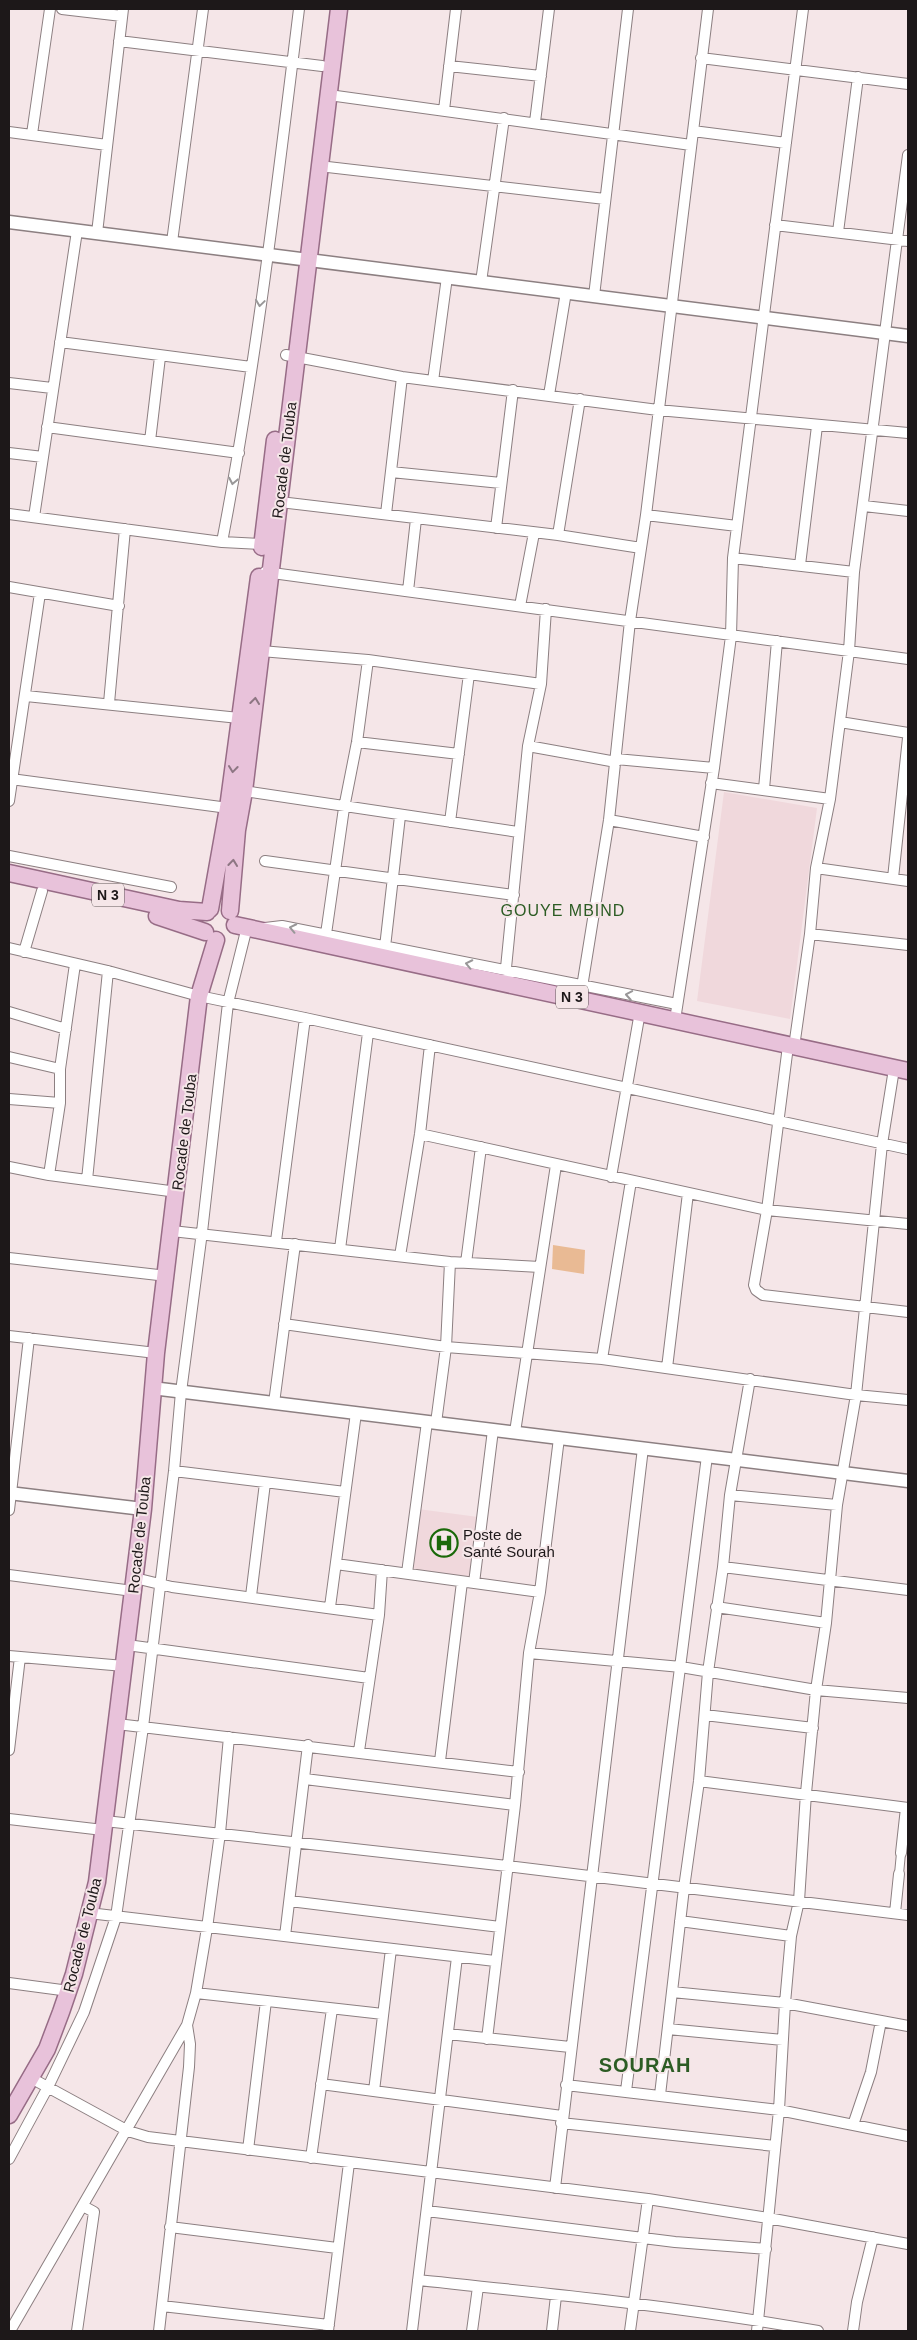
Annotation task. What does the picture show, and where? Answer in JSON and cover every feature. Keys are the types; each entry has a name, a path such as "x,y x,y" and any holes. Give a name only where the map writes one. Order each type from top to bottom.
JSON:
{"main road":[{"name":"Rocade de Touba","path":"243,923 237,830 244,791 261,651 265,572 263,544 291,356 303,259 329,9"},
{"name":"Rocade de Touba","path":"303,259 319,166 339,9"},
{"name":"Rocade de Touba","path":"9,2115 47,2048 69,1991 97,1882 143,1509 156,1353 177,1192 199,996 210,936 204,922 209,911 228,808 239,718 265,572 280,502 291,356"},
{"name":"N 3","path":"9,873 179,910 209,911"},
{"name":"N 3","path":"9,884 176,921 210,936"},
{"path":"209,911 222,907 243,923 228,937 210,936"},
{"name":"N 3","path":"243,923 505,977 640,1012 676,1012 791,1046 901,1070"}],"street":[{"path":"32,134 50,9"},
{"path":"62,9 123,12 97,233"},
{"path":"172,242 203,9"},
{"path":"222,542 239,454 299,9"},
{"path":"444,110 456,9"},
{"path":"536,122 548,9"},
{"path":"594,296 628,9"},
{"path":"582,987 609,820 630,621 646,515 708,9"},
{"path":"368,660 357,742 344,808 325,940 385,947 505,977 582,987 676,1012 712,783 731,636 733,558 802,9"},
{"path":"119,41 322,66"},
{"path":"701,58 908,84"},
{"path":"450,66 541,76"},
{"path":"838,232 858,77"},
{"path":"329,95 536,122 691,145"},
{"path":"481,282 504,118"},
{"path":"693,131 786,143"},
{"path":"9,132 107,145"},
{"path":"908,155 854,572 849,651 830,799 816,868 810,934 778,1120 767,1210 754,1285 758,1293 763,1296 908,1312"},
{"path":"319,166 605,199"},
{"path":"9,222 908,336"},
{"path":"775,225 908,240"},
{"path":"34,517 77,231"},
{"path":"433,381 447,277"},
{"path":"549,395 566,292"},
{"path":"60,342 251,368"},
{"path":"291,356 402,377 658,410 908,433"},
{"path":"150,441 160,357"},
{"path":"386,514 402,377"},
{"path":"9,383 52,388"},
{"path":"496,528 513,390"},
{"path":"558,535 580,399"},
{"path":"800,565 817,426"},
{"path":"47,427 239,454"},
{"path":"9,452 43,457"},
{"path":"391,472 501,483"},
{"path":"280,502 558,535 641,548"},
{"path":"864,506 908,510"},
{"path":"9,514 222,542 263,544"},
{"path":"646,515 737,526"},
{"path":"408,591 416,519"},
{"path":"109,704 125,529"},
{"path":"520,606 534,533"},
{"path":"733,558 854,572"},
{"path":"265,572 908,659"},
{"path":"9,587 119,606"},
{"path":"9,802 40,593"},
{"path":"505,977 528,746 541,684 546,609"},
{"path":"764,789 777,641"},
{"path":"261,651 368,660 541,684"},
{"path":"450,822 469,674"},
{"path":"26,696 239,718"},
{"path":"9,719 20,720"},
{"path":"840,722 908,733"},
{"path":"893,878 908,738"},
{"path":"357,742 459,754"},
{"path":"528,746 616,761 714,768"},
{"path":"11,780 228,808"},
{"path":"712,783 830,799"},
{"path":"244,791 344,808 518,832"},
{"path":"385,947 400,816"},
{"path":"609,820 704,837"},
{"path":"9,856 171,887"},
{"path":"265,861 514,895"},
{"path":"816,868 908,881"},
{"path":"24,952 42,891"},
{"path":"9,2159 48,2087 89,1999 116,1918 143,1727 228,1003 243,923"},
{"path":"810,934 908,944"},
{"path":"9,948 228,1003 627,1087 908,1149"},
{"path":"49,1175 60,1103 60,1069 75,964"},
{"path":"87,1180 108,972"},
{"path":"9,1012 66,1030"},
{"path":"611,1177 640,1012"},
{"path":"276,1241 305,1018"},
{"path":"340,1249 368,1032"},
{"path":"400,1256 420,1134 430,1045"},
{"path":"9,1057 60,1069"},
{"path":"757,2331 776,2146 785,2003 792,1936 799,1901 806,1793 816,1690 826,1623 837,1505 856,1395 882,1144 901,1070"},
{"path":"9,1099 60,1103"},
{"path":"420,1134 767,1210 908,1224"},
{"path":"466,1262 481,1147"},
{"path":"515,1432 556,1165"},
{"path":"9,1167 49,1175 177,1192"},
{"path":"602,1359 631,1181"},
{"path":"667,1368 688,1193"},
{"path":"172,1231 202,1232 450,1262 540,1267"},
{"path":"274,1403 295,1244"},
{"path":"9,1258 166,1276"},
{"path":"407,1573 431,1422 446,1347 450,1262"},
{"path":"284,1324 446,1347 602,1359 856,1395 908,1400"},
{"path":"9,1336 156,1353"},
{"path":"9,1510 14,1420 28,1338"},
{"path":"660,2095 684,1888 699,1781 708,1672 723,1567 730,1495 750,1379"},
{"path":"152,1388 908,1481"},
{"path":"330,1607 356,1413"},
{"path":"474,1583 493,1430"},
{"path":"487,2039 519,1772 529,1653 540,1592 559,1438"},
{"path":"554,2188 643,1448"},
{"path":"626,2091 707,1456"},
{"path":"174,1471 345,1492"},
{"path":"251,1596 265,1483"},
{"path":"10,1493 143,1509"},
{"path":"730,1495 837,1505"},
{"path":"336,1564 540,1592"},
{"path":"723,1567 908,1590"},
{"path":"359,1751 379,1614 382,1570"},
{"path":"9,1575 160,1585 379,1614"},
{"path":"440,1761 462,1582"},
{"path":"716,1607 826,1623"},
{"path":"126,1645 369,1678"},
{"path":"529,1653 681,1667 816,1690 908,1698"},
{"path":"9,1656 124,1666"},
{"path":"9,1750 20,1657"},
{"path":"705,1714 813,1728"},
{"path":"116,1724 359,1751 519,1772"},
{"path":"10,2331 128,2131 187,2026 196,1993 207,1928 220,1833 229,1737"},
{"path":"285,1936 298,1842 308,1745"},
{"path":"305,1779 515,1805"},
{"path":"699,1781 806,1793 907,1808 898,1874 895,1914"},
{"path":"9,1819 104,1826 130,1824 220,1833 908,1915"},
{"path":"290,1900 500,1927"},
{"path":"89,1913 116,1918 495,1961"},
{"path":"680,1921 792,1936"},
{"path":"374,2091 391,1949"},
{"path":"412,2331 457,1957"},
{"path":"9,1983 69,1991"},
{"path":"672,1992 785,2003 908,2026"},
{"path":"196,1993 383,2014"},
{"path":"248,2150 266,2001"},
{"path":"311,2158 332,2008"},
{"path":"853,2125 870,2072 881,2021"},
{"path":"159,2331 190,2055 187,2026"},
{"path":"668,2029 783,2040"},
{"path":"448,2034 570,2048"},
{"path":"31,2078 128,2131 148,2137 648,2200 768,2218 908,2244"},
{"path":"321,2084 562,2120 776,2146"},
{"path":"566,2084 779,2110 908,2136"},
{"path":"162,2306 328,2328 349,2162"},
{"path":"630,2331 648,2200"},
{"path":"77,2331 94,2212 83,2206"},
{"path":"427,2211 643,2237 766,2249"},
{"path":"170,2227 337,2248"},
{"path":"853,2331 857,2302 873,2237"},
{"path":"418,2280 634,2303 758,2320 818,2331"},
{"path":"472,2331 478,2287"},
{"path":"552,2331 556,2296"}],"shaded area":[{"path":"724,792 817,808 790,1019 697,1001"},
{"path":"553,1245 585,1250 584,1274 552,1269"},
{"name":"Poste de Santé Sourah","path":"418,1509 478,1517 470,1578 410,1570"}],"place":[{"name":"Poste de Santé Sourah","path":"444,1543"}],"district":[{"name":"GOUYE MBIND","path":"563,910"},
{"name":"SOURAH","path":"645,2065"}]}
